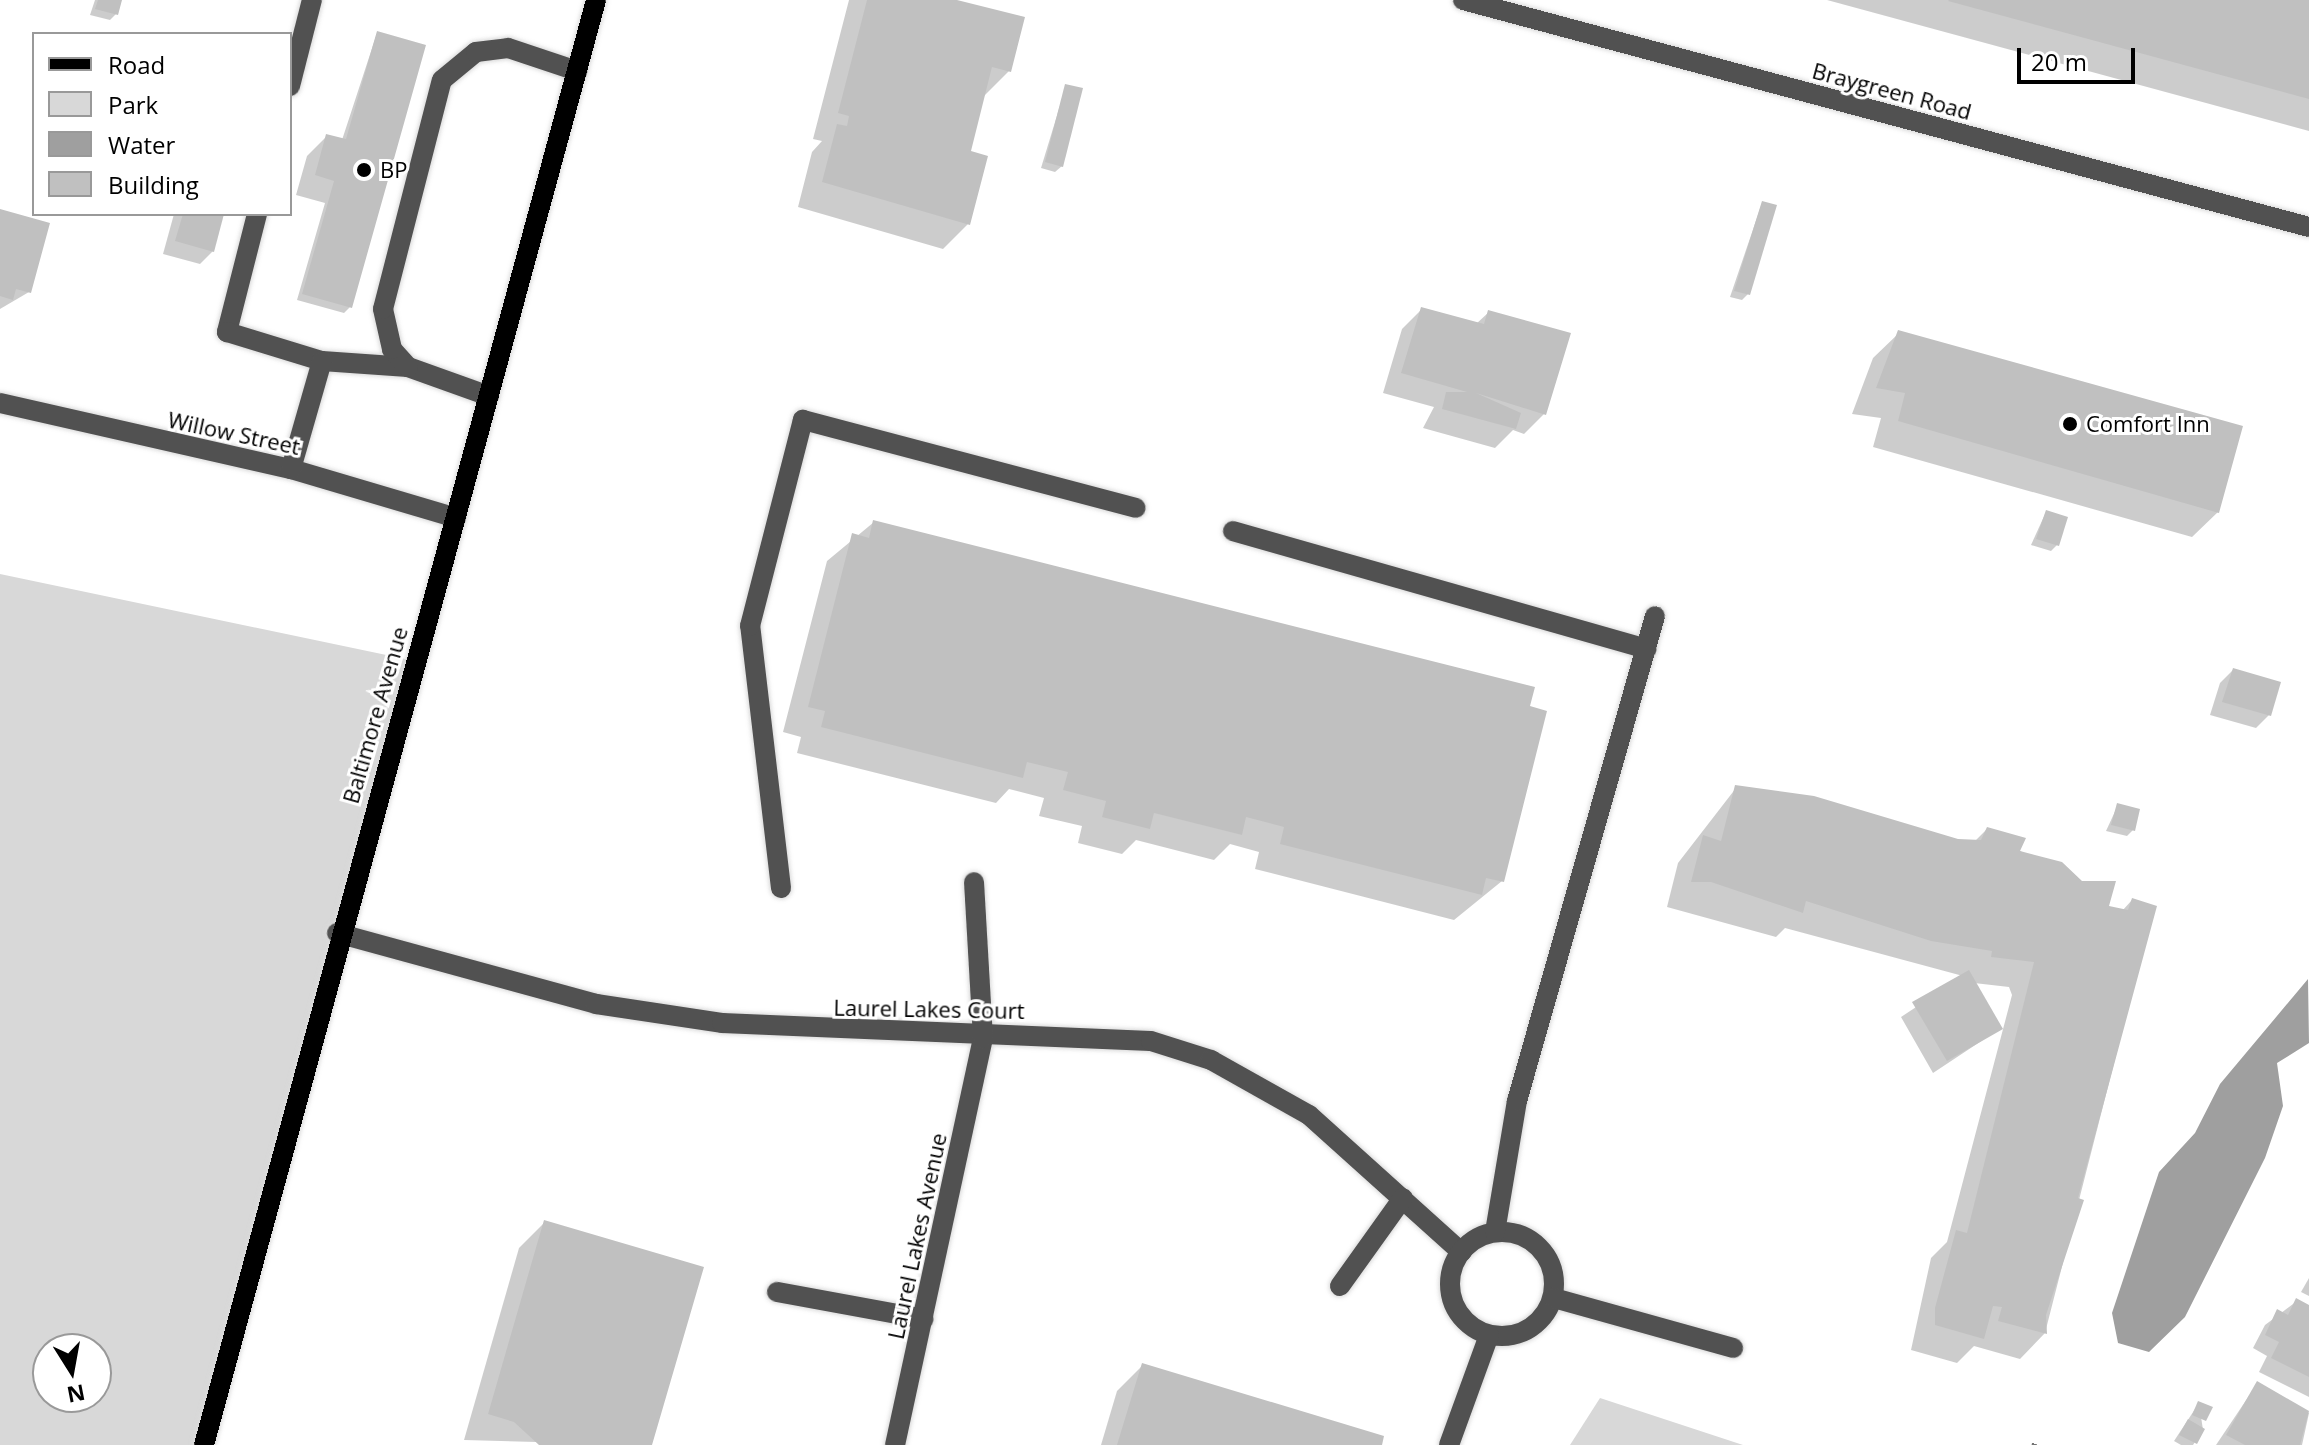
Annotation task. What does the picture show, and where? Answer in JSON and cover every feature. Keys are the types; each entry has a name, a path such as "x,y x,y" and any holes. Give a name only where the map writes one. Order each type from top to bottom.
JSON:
{"main road":[{"name":"Baltimore Avenue","path":"204,1445 337,933 456,518 596,0"}],"street":[{"path":"292,78 312,0"},
{"name":"Braygreen Road","path":"1463,0 2309,227"},
{"path":"408,367 392,349 383,309 442,80 476,52 508,48 577,71"},
{"path":"256,216 227,332 322,361 408,367 489,396"},
{"path":"291,469 322,361"},
{"name":"Willow Street","path":"0,403 291,469 456,518"},
{"path":"781,888 750,626 803,420 1136,508"},
{"path":"1233,531 1646,649"},
{"path":"1495,1232 1517,1101 1655,616"},
{"name":"Laurel Lakes Avenue","path":"895,1445 983,1038 974,882"},
{"name":"Laurel Lakes Court","path":"337,933 596,1004 722,1023 983,1038 1116,1034 1211,1060 1309,1115 1461,1252"},
{"path":"1340,1286 1403,1198"},
{"path":"1495,1232 1516,1233 1548,1258 1554,1298 1528,1330 1489,1335 1470,1326 1450,1291 1461,1252 1495,1232"},
{"path":"777,1292 924,1319"},
{"path":"1554,1298 1733,1348"},
{"path":"1449,1445 1489,1335"}],"green space":[{"path":"0,574 415,661 206,1445 0,1445"},
{"path":"1600,1398 1743,1445 1570,1445"}],"water":[{"path":"2308,979 2309,1043 2277,1063 2283,1106 2265,1158 2185,1317 2149,1352 2118,1343 2112,1313 2159,1172 2195,1133 2220,1084"}],"building":[{"path":"98,0 122,0 118,15 95,9"},
{"path":"867,0 957,0 1025,17 1011,72 992,67 971,151 988,156 970,225 822,182 837,124 847,126 849,116 838,113"},
{"path":"1949,0 2309,0 2309,99 1948,1"},
{"name":"BP","path":"377,31 426,45 352,308 302,294 334,181 315,175 326,134 346,139"},
{"path":"1065,84 1083,88 1063,167 1045,162"},
{"path":"1762,201 1777,205 1750,295 1734,291"},
{"path":"0,209 50,223 31,293 16,289 13,300 0,296"},
{"path":"182,216 223,216 214,252 175,241"},
{"path":"1421,307 1484,324 1488,310 1571,333 1546,415 1476,393 1521,413 1516,429 1442,409 1446,392 1467,392 1401,373"},
{"name":"Comfort Inn","path":"1898,330 2243,426 2219,513 1898,421 1905,393 1876,388"},
{"path":"2046,510 2068,517 2059,546 2036,539"},
{"path":"873,520 1535,687 1530,706 1547,711 1504,882 1486,878 1482,895 1280,844 1284,827 1246,817 1242,835 1154,813 1150,829 1102,817 1106,801 1063,790 1068,772 1027,762 1023,778 821,727 825,711 808,707 852,533 869,538"},
{"path":"2233,668 2281,682 2271,716 2222,702"},
{"path":"1735,785 1814,796 1958,839 1981,840 1987,827 2026,838 2020,851 2062,862 2082,881 2116,881 2109,906 2128,910 2132,898 2157,906 2078,1198 2084,1200 2046,1315 2047,1334 1998,1321 2002,1307 1993,1306 1984,1339 1935,1325 1935,1308 1956,1230 1967,1233 2034,962 1991,957 1992,951 1931,941 1806,901 1803,913 1711,882 1691,882 1703,835 1721,841"},
{"path":"2117,803 2140,809 2135,831 2111,825"},
{"path":"1969,970 2003,1029 1947,1061 1912,1002"},
{"path":"544,1220 704,1267 652,1445 539,1445 514,1422 488,1414"},
{"path":"2296,1298 2309,1305 2309,1377 2271,1358 2279,1342 2265,1335 2277,1309 2288,1315"},
{"path":"1142,1363 1384,1436 1382,1445 1117,1445"},
{"path":"2257,1381 2309,1411 2300,1445 2245,1445 2226,1435"},
{"path":"2198,1401 2213,1407 2206,1421 2192,1415"},
{"path":"2188,1419 2205,1429 2197,1444 2179,1435"}],"place":[{"name":"BP","path":"364,170"},
{"name":"Comfort Inn","path":"2070,424"}]}
